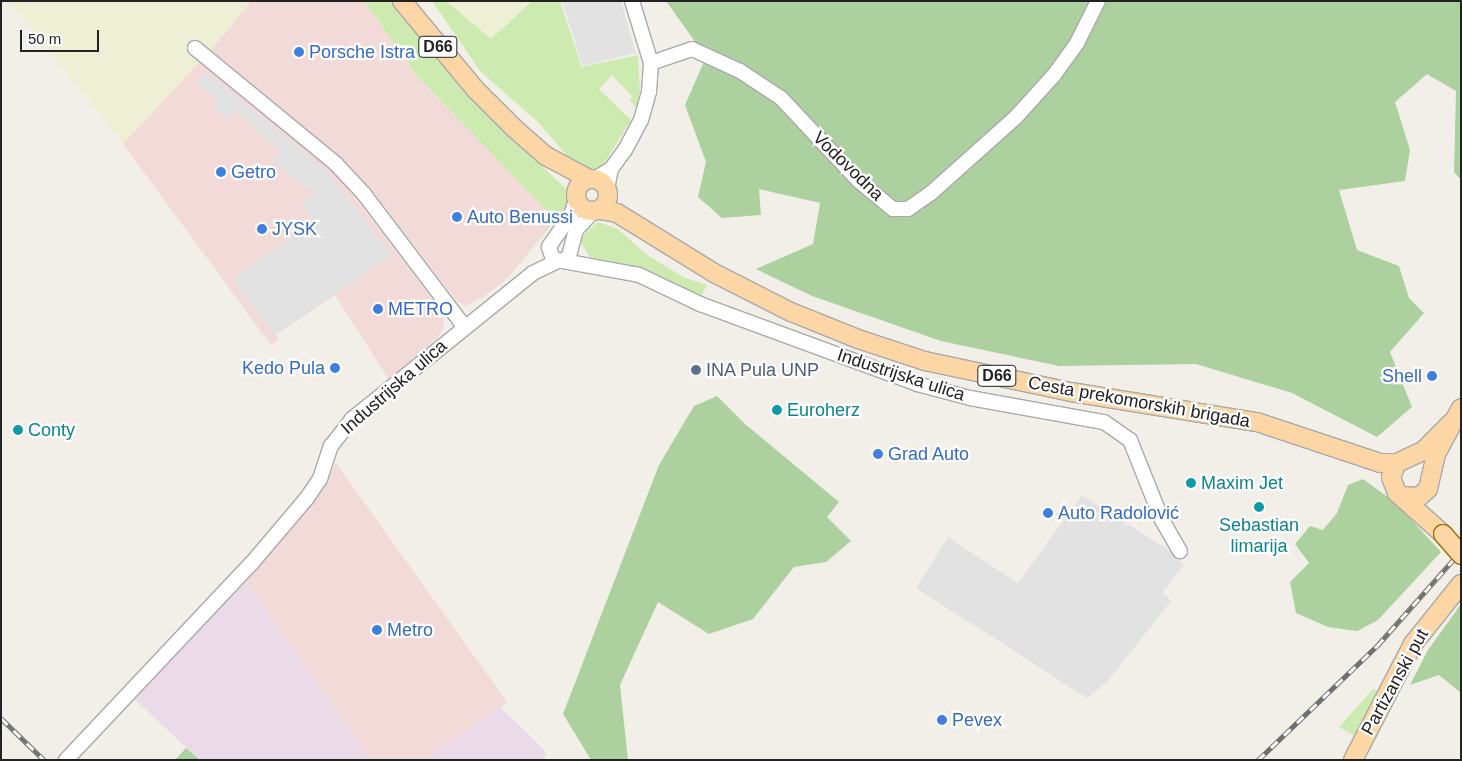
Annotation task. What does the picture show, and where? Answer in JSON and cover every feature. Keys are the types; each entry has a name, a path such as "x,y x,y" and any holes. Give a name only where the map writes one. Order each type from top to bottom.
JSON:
{"main road":[{"name":"Cesta prekomorskih brigada","path":"402,1 476,90 546,156 601,197 714,273 791,312 858,339 925,361 1061,390 1256,422 1380,463 1404,460"},
{"name":"Cesta prekomorskih brigada","path":"546,156 576,197"},
{"path":"576,197 580,184 601,197"},
{"name":"D66","path":"576,197 582,208 601,197"},
{"path":"1456,415 1436,454 1430,481 1419,497 1397,492 1391,473 1456,415"},
{"name":"Cesta prekomorskih brigada","path":"1334,448 1397,492 1441,532 1461,555"},
{"path":"1404,460 1426,464 1441,532"},
{"name":"Partizanski put","path":"1353,760 1413,644 1460,584"}],"street":[{"path":"550,247 550,255 564,257 576,230 601,197 611,169 641,120 649,92 651,63 632,1"},
{"name":"Vodovodna","path":"651,63 692,49 740,71 781,98 865,186 893,209 908,209 931,194 1016,117 1077,43 1098,1"},
{"path":"194,48 336,164 364,194 464,326"},
{"name":"Industrijska ulica","path":"533,272 571,215 576,197"},
{"name":"Industrijska ulica","path":"66,760 244,571 314,489 332,446 352,419 464,326 533,272 564,257 639,275 700,304 918,384 970,398 1104,422 1130,440 1162,520 1180,551"}],"shaded area":[{"path":"251,1 364,1 418,77 551,215 552,223 507,279 482,298 465,306 456,300 371,189 342,158 211,50"},
{"path":"562,1 621,1 636,53 583,66"},
{"path":"200,60 332,168 443,313 444,327 438,337 389,380 335,295 276,335 279,340 271,345 123,144"},
{"path":"206,72 326,170 392,255 275,335 234,281 238,275 314,221 302,204 316,192 314,186 309,190 272,161 279,151 236,111 227,118 213,108 218,100 197,84"},
{"path":"336,463 507,702 424,760 370,760 246,581 324,487"},
{"path":"1082,495 1167,549 1184,565 1162,593 1171,601 1107,682 1087,698 916,588 948,537 1018,583"},
{"path":"246,581 370,760 200,760 133,698"},
{"path":"500,707 546,752 544,760 424,760"}],"green space":[{"path":"8,1 251,1 211,50 123,144"},
{"path":"364,1 390,1 465,92 568,191 568,205 507,279 552,223 551,215 418,77"},
{"path":"432,1 446,1 491,39 532,1 560,1 582,67 638,55 640,92 636,108 630,100 632,96 612,75 599,89 631,120 600,170 593,173 572,162 539,123 480,71"},
{"path":"446,1 529,1 491,40"},
{"path":"666,1 1461,1 1461,180 1454,172 1456,91 1427,74 1395,102 1410,150 1405,181 1339,190 1357,250 1399,266 1409,298 1424,313 1390,352 1412,407 1377,437 1292,393 1196,364 1059,366 941,341 812,296 756,269 813,244 820,203 759,189 761,215 722,218 698,197 706,162 685,105 706,57"},
{"path":"598,222 618,229 647,255 685,278 707,285 700,299 627,265 590,257 581,243 581,238"},
{"path":"717,396 745,424 839,502 827,517 851,541 826,562 794,567 753,619 709,634 658,602 620,685 628,760 591,760 563,714 659,465 694,406"},
{"path":"1363,479 1396,503 1441,552 1378,620 1357,631 1328,627 1296,613 1290,582 1309,563 1295,544 1310,526 1323,530 1337,513 1348,485"},
{"path":"1461,604 1461,693 1439,675 1410,685 1428,650"},
{"path":"1373,689 1378,692 1356,737 1339,727"},
{"path":"186,748 200,760 175,760"}],"railway":[{"path":"1258,760 1377,646 1461,551"},
{"path":"1,718 44,760"}],"place":[{"name":"Porsche Istra","path":"299,52"},
{"name":"Getro","path":"221,172"},
{"name":"Auto Benussi","path":"457,217"},
{"name":"JYSK","path":"262,229"},
{"name":"METRO","path":"378,309"},
{"name":"Kedo Pula","path":"335,368"},
{"name":"INA Pula UNP","path":"696,370"},
{"name":"Shell","path":"1432,376"},
{"name":"Euroherz","path":"777,410"},
{"name":"Conty","path":"18,430"},
{"name":"Grad Auto","path":"878,454"},
{"name":"Maxim Jet","path":"1191,483"},
{"name":"Sebastian limarija","path":"1259,507"},
{"name":"Auto Radolović","path":"1048,513"},
{"name":"Metro","path":"377,630"},
{"name":"Pevex","path":"942,720"}]}
